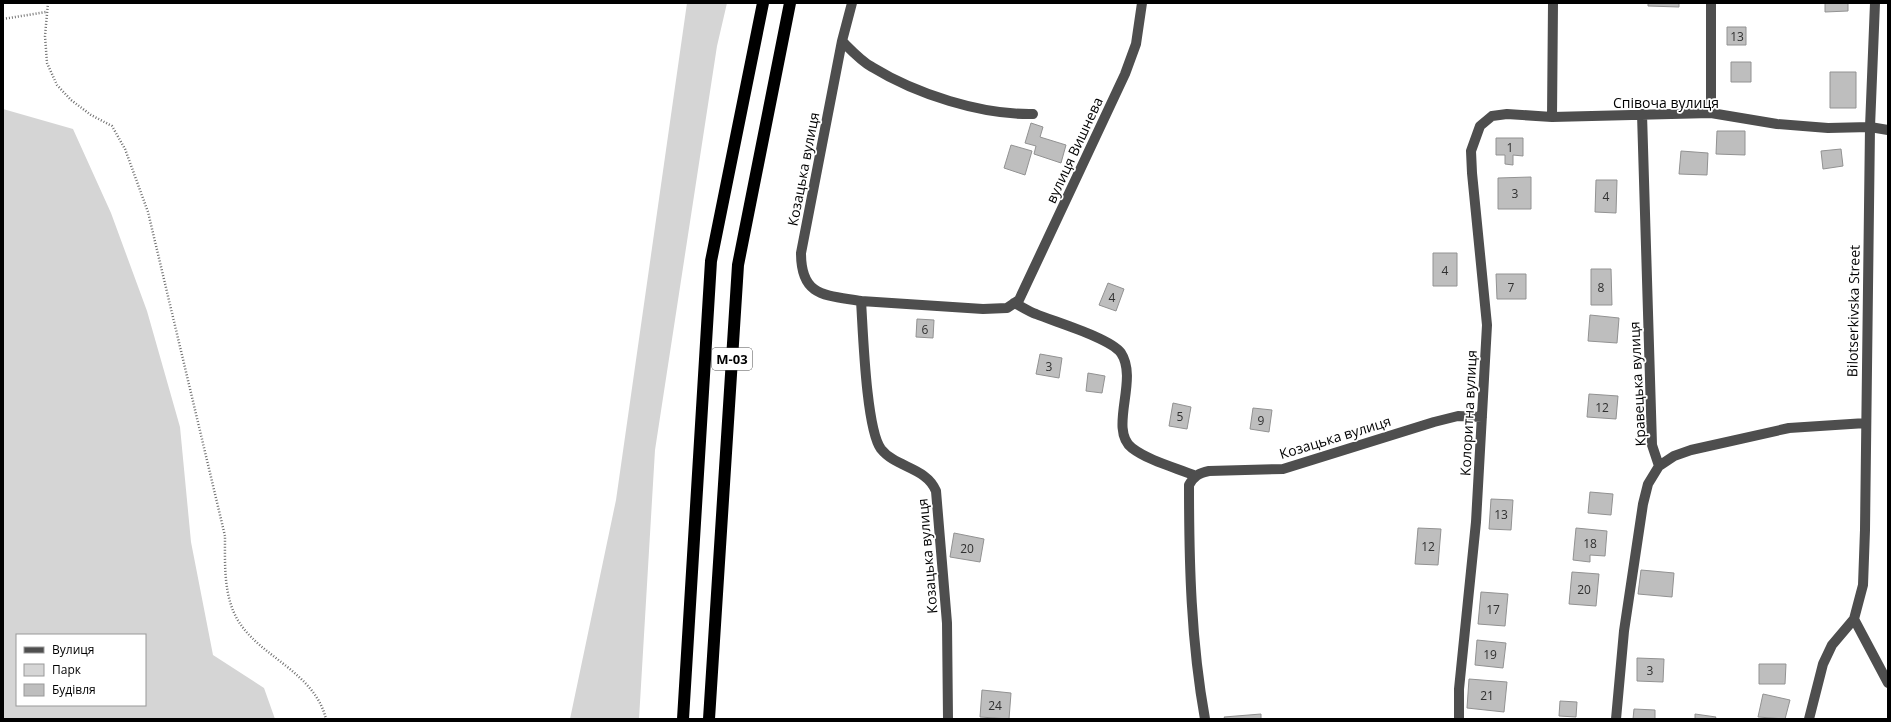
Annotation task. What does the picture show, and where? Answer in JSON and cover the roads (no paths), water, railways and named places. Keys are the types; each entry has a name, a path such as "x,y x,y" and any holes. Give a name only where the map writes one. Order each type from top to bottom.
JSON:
{"highway":[{"name":"М-03","path":"683,719 712,261 763,3"},
{"name":"М-03","path":"710,719 738,265 790,3"}],"street":[{"name":"Козацька вулиця","path":"852,3 842,41 801,253 801,269 807,283 817,292 860,301 983,309 1007,308 1014,303"},
{"name":"вулиця Вишнева","path":"1014,303 1019,300 1030,279 1125,74 1136,44 1142,3"},
{"path":"1552,3 1552,117"},
{"path":"1711,3 1711,113"},
{"name":"Bilotserkivska Street","path":"1854,619 1863,585 1865,530 1870,127 1875,3"},
{"path":"842,41 871,67 912,86 976,108 1011,114 1033,114"},
{"name":"Співоча вулиця","path":"1492,116 1507,114 1552,117 1711,113 1778,124 1828,128 1870,127 1888,130"},
{"name":"Кравецька вулиця","path":"1642,114 1652,445 1659,466"},
{"name":"Колоритна вулиця","path":"1459,719 1459,689 1476,522 1487,326 1471,151 1480,126 1492,116"},
{"name":"Козацька вулиця","path":"860,301 871,415 876,440 882,449 895,461 915,470 928,479 934,487 937,496 947,623 948,719"},
{"path":"1014,303 1034,314 1108,343 1120,352 1127,365 1128,377 1122,428 1125,439 1131,447 1139,453 1196,476 1189,486 1189,544 1195,637 1205,719"},
{"name":"Козацька вулиця","path":"1196,476 1209,471 1283,469 1434,422 1458,416 1482,417"},
{"path":"1616,719 1624,631 1643,504 1648,484 1659,466 1674,456 1691,450 1789,428 1866,423"},
{"path":"1809,719 1822,664 1832,645 1854,619 1888,683"}]}
